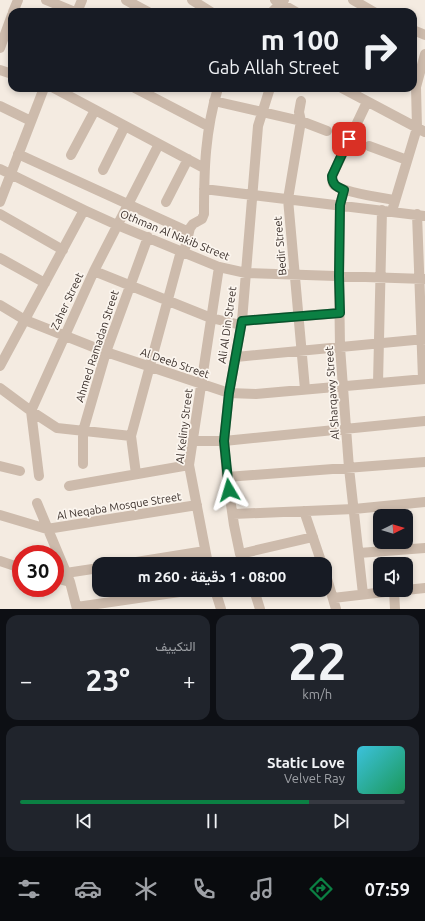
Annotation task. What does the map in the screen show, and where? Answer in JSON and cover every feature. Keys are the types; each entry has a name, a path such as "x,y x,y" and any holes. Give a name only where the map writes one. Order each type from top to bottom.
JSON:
{"street":[{"path":"46,0 66,8"},
{"path":"126,0 141,8"},
{"path":"192,0 205,8"},
{"path":"353,0 367,8"},
{"path":"280,1 290,8"},
{"path":"0,48 6,28"},
{"path":"419,77 425,54"},
{"path":"0,202 42,92"},
{"path":"61,92 204,168"},
{"path":"143,92 208,126"},
{"path":"136,474 131,436 188,232 192,224 202,219 204,214 204,168 208,126 217,92"},
{"name":"Ali Al Din Street","path":"241,557 227,477 224,441 229,393 241,323 258,126 269,92"},
{"path":"349,92 421,130"},
{"path":"378,383 380,278 387,211 395,200 407,160 421,130 417,92"},
{"name":"Bedir Street","path":"300,100 300,121 288,199 305,390"},
{"path":"214,101 300,121 327,131"},
{"path":"367,102 332,176 332,181 335,186 344,190 395,200"},
{"path":"0,106 31,120"},
{"path":"72,155 95,110"},
{"path":"103,170 126,126"},
{"name":"Zaher Street","path":"31,411 94,271 159,144"},
{"path":"369,146 407,160"},
{"path":"18,154 188,232"},
{"path":"166,202 188,159"},
{"name":"Othman Al Nakib Street","path":"0,169 84,210 219,267 246,273 422,279"},
{"path":"204,189 421,215 424,379"},
{"name":"Al Sharqawy Street","path":"344,190 340,205 340,347 349,468 364,594"},
{"path":"0,366 84,210"},
{"path":"0,214 63,250"},
{"name":"Ahmed Ramadan Street","path":"82,464 83,431 106,352 148,237"},
{"path":"0,258 45,283"},
{"name":"Al Keliny Street","path":"206,557 189,465 219,267"},
{"path":"94,271 211,318 241,323 298,316 340,313"},
{"name":"Al Deeb Street","path":"0,305 25,320 64,336 106,352 229,393 256,394 424,379"},
{"path":"236,357 423,340"},
{"path":"0,388 57,428 131,436"},
{"path":"31,411 39,476"},
{"path":"193,441 224,441 425,421"},
{"path":"227,477 425,462"},
{"path":"69,486 189,465"},
{"path":"0,466 20,471"},
{"path":"233,514 354,509 425,502"},
{"path":"37,503 68,578 77,608 147,597"},
{"name":"Al Neqaba Mosque Street","path":"0,515 48,529 197,505"},
{"path":"304,511 320,557"},
{"path":"240,554 313,537"},
{"path":"359,553 425,548"},
{"path":"168,557 205,551"},
{"path":"0,561 12,565"},
{"path":"64,578 92,570"},
{"path":"413,589 425,588"},
{"path":"333,598 373,593"},
{"path":"332,595 336,609"},
{"path":"217,597 221,609"},
{"path":"257,597 260,609"},
{"path":"395,609 397,597"}],"route":[{"path":"229,490 224,441 229,393 242,321 340,313 340,205 344,190 335,186 332,181 332,176 349,139"}]}
